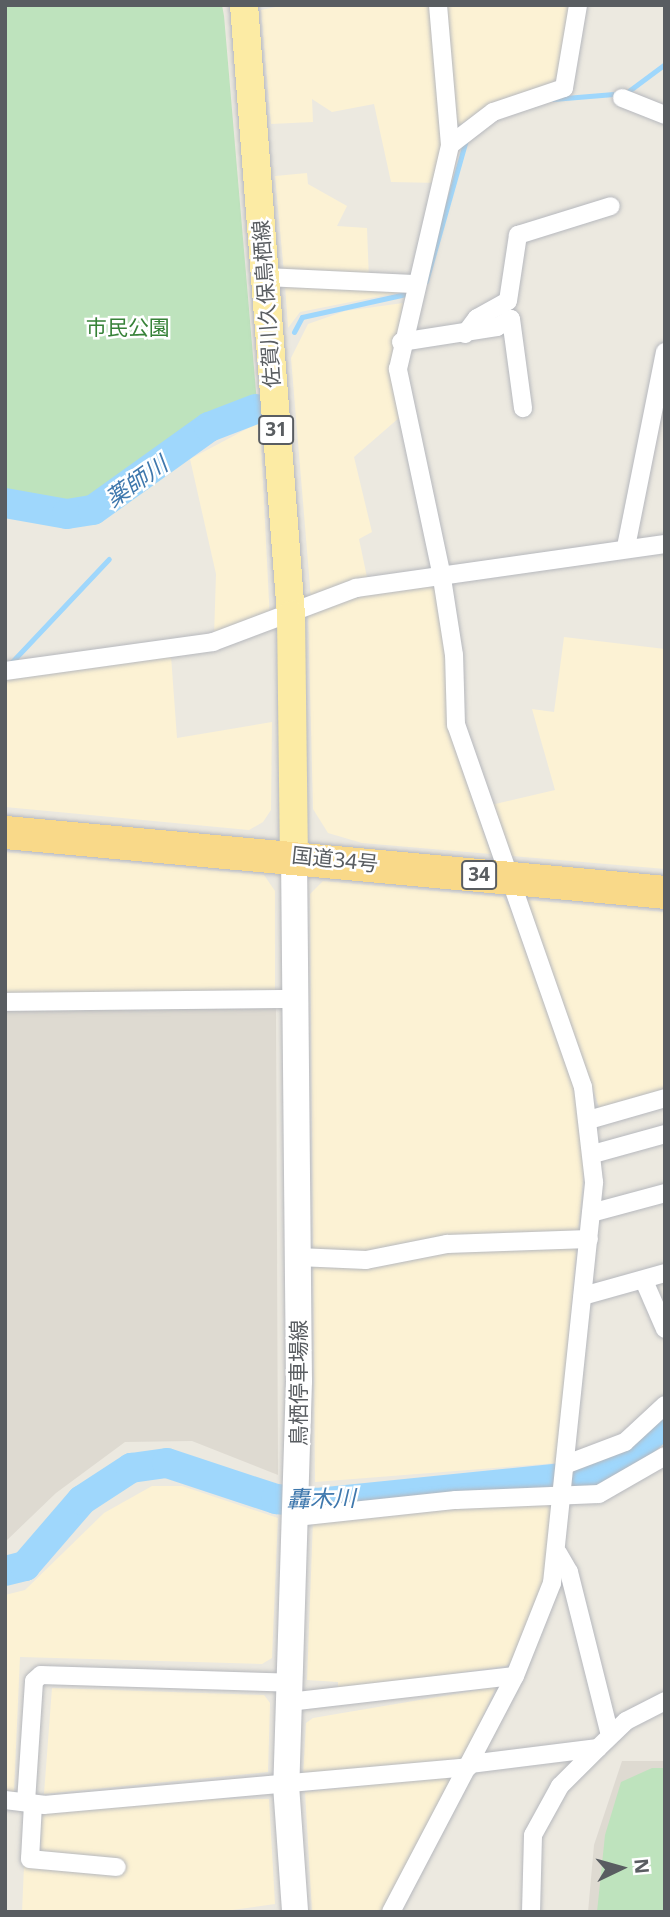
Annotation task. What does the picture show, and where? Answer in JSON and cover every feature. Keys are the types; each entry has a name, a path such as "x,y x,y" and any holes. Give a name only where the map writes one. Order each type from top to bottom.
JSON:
{"highway":[{"name":"国道34号","path":"5,832 294,855 665,892"}],"main road":[{"name":"佐賀川久保鳥栖線","path":"244,5 291,615 294,855"},
{"name":"鳥栖停車場線","path":"294,855 298,1258 296,1517 286,1785 295,1912"}],"street":[{"path":"391,1912 515,1676 541,1618 558,1553 565,1497 589,1239 593,1154 592,1119 456,725 454,655 440,572 398,369 401,342 415,284 445,186 450,145 438,5"},
{"path":"450,145 493,112 564,88 578,5"},
{"path":"622,99 665,115"},
{"path":"464,334 477,318 508,301 518,235 611,206"},
{"path":"264,277 415,284"},
{"path":"401,342 464,334 511,319 523,408"},
{"path":"626,547 665,352"},
{"path":"5,671 213,642 291,615 356,588 440,572 665,544"},
{"path":"5,1002 295,999"},
{"path":"592,1119 665,1098"},
{"path":"593,1154 665,1134"},
{"path":"591,1213 665,1193"},
{"path":"298,1258 366,1260 447,1244 589,1239"},
{"path":"583,1296 645,1283 665,1273"},
{"path":"645,1283 665,1329"},
{"path":"567,1467 625,1442 665,1405"},
{"path":"296,1517 456,1500 599,1494 665,1456"},
{"path":"558,1553 569,1572 604,1741"},
{"path":"117,1867 30,1859 34,1681 41,1675 289,1692 515,1676"},
{"path":"531,1912 529,1848 544,1809 604,1741 665,1701"},
{"path":"5,1800 30,1803 286,1785 469,1765 604,1741"}],"shaded area":[{"path":"285,5 433,5 444,131 439,183 391,182 374,104 332,112 312,99 313,122 271,124 261,10"},
{"path":"444,5 571,5 558,82 480,111 455,128"},
{"path":"307,173 308,184 347,206 337,226 367,228 369,280 284,274 275,176"},
{"path":"285,285 401,292 300,312 288,328"},
{"path":"403,303 391,368 400,417 354,457 372,532 359,539 368,582 311,599 291,358 308,324 345,311"},
{"path":"260,422 270,621 214,636 216,574 190,459"},
{"path":"436,578 449,655 449,731 491,854 362,843 328,833 313,809 308,610"},
{"path":"564,637 665,649 665,869 512,856 491,805 555,790 532,709 554,712"},
{"path":"171,656 177,738 272,722 271,810 263,822 249,830 5,807 5,676"},
{"path":"5,852 264,875 275,891 275,995 5,1000"},
{"path":"323,881 503,897 511,911 574,1086 586,1147 557,1463 315,1482 310,894"},
{"path":"527,900 665,912 665,1093 600,1110"},
{"path":"5,1006 276,1006 278,1475 192,1441 125,1442 56,1493 5,1542"},
{"path":"152,1486 182,1486 278,1518 272,1658 262,1664 20,1657 14,1792 5,1791 5,1595 25,1590 104,1513"},
{"path":"558,1501 547,1583 517,1659 506,1666 338,1690 338,1682 307,1680 313,1520 460,1503"},
{"path":"496,1687 462,1762 303,1776 306,1723 313,1718"},
{"path":"52,1688 264,1695 270,1703 268,1772 44,1794"},
{"path":"622,1761 665,1761 665,1912 588,1912 594,1845"},
{"path":"454,1776 382,1912 312,1912 305,1792"},
{"path":"210,1799 269,1799 275,1904 218,1912 22,1912 24,1866 40,1867 42,1814"}],"green space":[{"name":"市民公園","path":"5,5 222,5 224,16 257,403 202,425 102,495 63,511 5,496"},
{"path":"652,1768 665,1768 665,1912 597,1912 605,1835 621,1782"}],"waterway":[{"path":"553,99 626,93 665,64"},
{"path":"426,281 466,140"},
{"path":"294,332 302,317 410,293"},
{"name":"薬師川","path":"5,503 67,514 93,510 209,427 256,409"},
{"path":"8,666 109,559"},
{"name":"轟木川","path":"5,1571 25,1566 82,1500 131,1468 167,1463 276,1499 317,1503 591,1475 624,1460 665,1422"}]}
